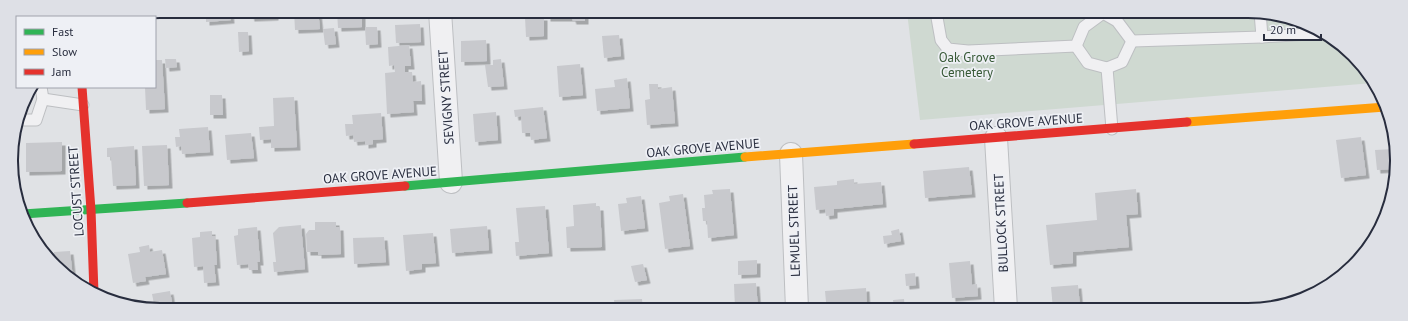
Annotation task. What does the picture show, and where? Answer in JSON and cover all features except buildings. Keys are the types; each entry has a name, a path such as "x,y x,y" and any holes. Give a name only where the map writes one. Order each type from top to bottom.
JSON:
{"street":[{"name":"SEVIGNY STREET","path":"440,18 451,182"},
{"name":"LOCUST STREET","path":"82,88 91,210 94,286"},
{"name":"OAK GROVE AVENUE","path":"29,214 451,182 1379,107"},
{"name":"BULLOCK STREET","path":"996,138 1006,303"},
{"name":"LEMUEL STREET","path":"791,154 797,303"}],"lane":[{"path":"937,18 941,40 948,49 968,52 1076,46"},
{"path":"1076,46 1084,27 1095,18"},
{"path":"1112,18 1117,21 1132,41"},
{"path":"1261,18 1262,37"},
{"path":"1132,41 1262,37 1312,34"},
{"path":"1076,46 1088,63 1107,68 1122,62 1132,41"},
{"path":"1107,68 1112,129"},
{"path":"24,120 36,120 43,99 41,88"},
{"path":"43,99 83,105"}],"green space":[{"name":"Oak Grove Cemetery","path":"908,18 1266,19 1302,29 1327,42 1355,67 1368,83 920,120"}],"traffic: fast":[{"path":"405,186 745,157"},
{"path":"29,214 187,203"}],"traffic: slow":[{"path":"1187,122 1379,107"},
{"path":"745,157 914,144"}],"traffic: jam":[{"path":"82,88 91,210 94,286"},
{"path":"914,144 1187,122"},
{"path":"187,203 405,186"}]}
